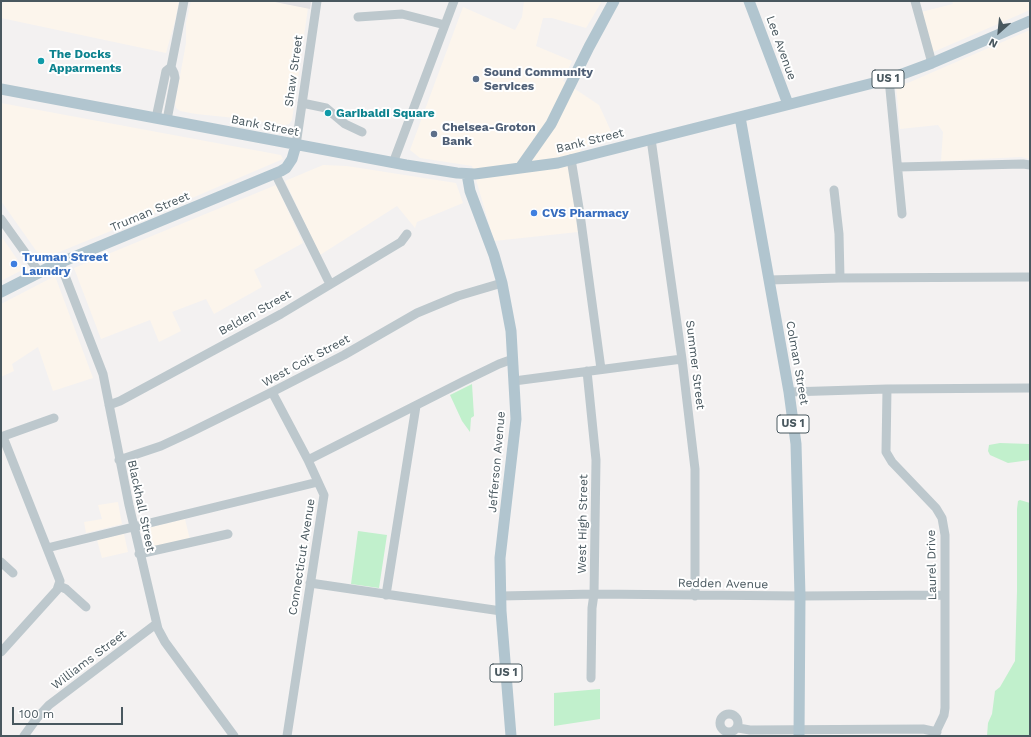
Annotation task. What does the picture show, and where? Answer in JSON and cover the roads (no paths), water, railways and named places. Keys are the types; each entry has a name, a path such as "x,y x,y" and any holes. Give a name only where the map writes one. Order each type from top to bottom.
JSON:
{"main road":[{"path":"520,168 551,124 614,1"},
{"name":"Lee Avenue","path":"750,1 788,104"},
{"name":"Bank Street","path":"1,89 393,163 466,174 480,174 571,159 889,79 932,64 1030,21"},
{"name":"Colman Street","path":"740,117 789,392 796,444 800,596 799,733"},
{"name":"Truman Street","path":"1,292 38,272 281,171 290,164 296,145"},
{"name":"Jefferson Avenue","path":"466,174 470,191 494,255 502,282 511,331 516,419 500,558 501,611 511,736"}],"street":[{"path":"162,119 175,78 171,67 184,1"},
{"name":"Shaw Street","path":"296,145 317,1"},
{"path":"393,163 454,1"},
{"path":"915,1 932,64"},
{"path":"358,17 402,14 445,25"},
{"path":"889,79 902,214"},
{"path":"302,103 326,108 345,124 362,132"},
{"name":"Summer Street","path":"651,139 682,359 695,469 695,596"},
{"path":"571,159 580,214 600,369"},
{"path":"898,167 1030,165"},
{"path":"275,173 330,284"},
{"path":"834,190 839,234 840,278"},
{"path":"1,219 38,272"},
{"name":"Belden Street","path":"109,405 120,401 281,314 401,242 407,234"},
{"name":"Blackhall Street","path":"60,263 99,363 106,385 119,460 133,527 156,624 165,642 234,736"},
{"path":"769,280 1030,277"},
{"name":"West Coit Street","path":"119,460 161,446 272,392 344,355 417,313 458,296 502,282"},
{"path":"308,460 485,371 513,359"},
{"path":"514,381 682,359"},
{"name":"West High Street","path":"587,372 596,460 591,678"},
{"path":"789,392 887,389 1030,388"},
{"name":"Laurel Drive","path":"887,389 886,452 892,462 932,502 940,514 943,522 946,548 945,708 944,715 935,734"},
{"name":"Connecticut Avenue","path":"272,392 308,460 324,495 287,736"},
{"path":"386,595 416,406"},
{"path":"1,652 59,586 59,577 2,437 54,418"},
{"path":"47,548 318,482"},
{"path":"139,554 228,534"},
{"path":"1,562 13,573"},
{"path":"310,583 501,611"},
{"path":"59,586 66,589 86,607"},
{"name":"Redden Avenue","path":"501,596 594,594 695,596 945,595"},
{"name":"Williams Street","path":"24,736 49,705 156,624"},
{"path":"738,728 799,733 923,729 935,734"}],"place":[{"name":"The Docks Apparments","path":"41,61"},
{"name":"Sound Community Services","path":"476,79"},
{"name":"Garibaldi Square","path":"328,113"},
{"name":"Chelsea-Groton Bank","path":"434,134"},
{"name":"CVS Pharmacy","path":"534,213"},
{"name":"Truman Street Laundry","path":"14,264"}]}
